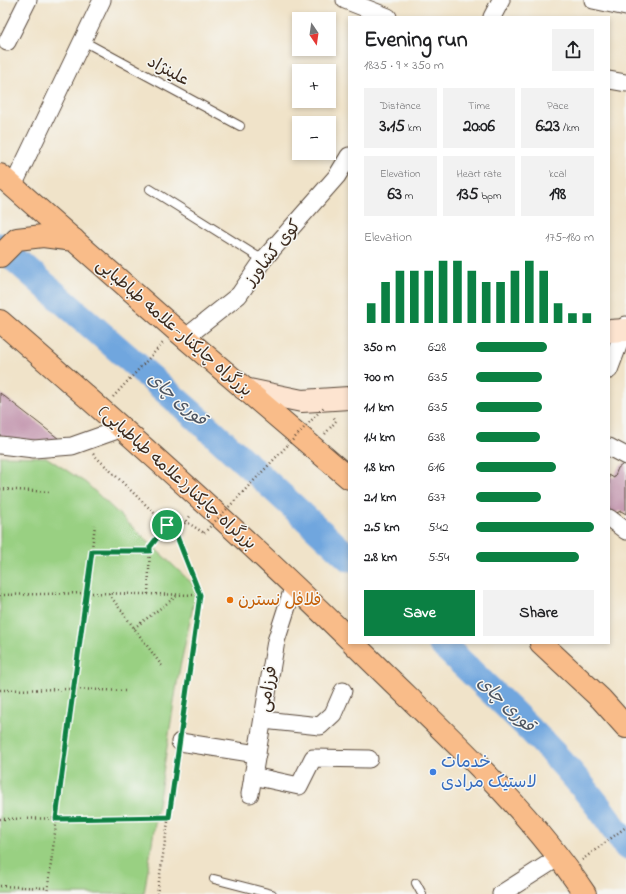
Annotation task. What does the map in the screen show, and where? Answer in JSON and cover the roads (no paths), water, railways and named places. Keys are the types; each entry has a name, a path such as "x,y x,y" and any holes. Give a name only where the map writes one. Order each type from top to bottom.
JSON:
{"highway":[{"name":"بزرگراه چایکنار-علامه طباطبایی","path":"6,181 244,390 348,477"},
{"path":"0,256 17,239 43,236 74,240"},
{"name":"بزرگراه چایکنار(علامه طباطبایی)","path":"0,320 123,428 294,585 348,639"},
{"path":"354,644 504,793 558,857 584,894"},
{"path":"542,644 601,699 626,727"}],"main road":[{"path":"244,390 302,401 348,398"}],"street":[{"path":"7,42 28,0"},
{"path":"6,181 83,41 102,0"},
{"path":"346,0 386,16"},
{"path":"493,16 501,0"},
{"path":"593,0 626,8"},
{"path":"610,80 626,83"},
{"name":"کوی کشاورز","path":"184,338 239,295 263,260 337,176 348,158"},
{"path":"610,367 621,329"},
{"path":"0,445 34,449 72,446 123,428"},
{"path":"610,448 626,456"},
{"path":"610,519 626,531"},
{"name":"فرزامی","path":"250,794 276,641 294,585"},
{"path":"263,720 320,726 333,714 343,691"},
{"path":"180,742 257,754"},
{"path":"253,776 299,786 313,758 369,759"},
{"path":"501,894 558,857"}],"lane":[{"name":"علینژاد","path":"83,41 240,126"},
{"path":"150,189 263,260"},
{"path":"214,880 272,894"},
{"path":"416,883 422,894"}],"waterway":[{"name":"قوری چای","path":"0,246 198,419 348,557"},
{"name":"قوری چای","path":"442,644 516,715 563,764 586,790 626,846"}],"place":[{"name":"فلافل نسترن","path":"230,600"},
{"name":"خدمات لاستیک مرادی","path":"433,772"}]}
